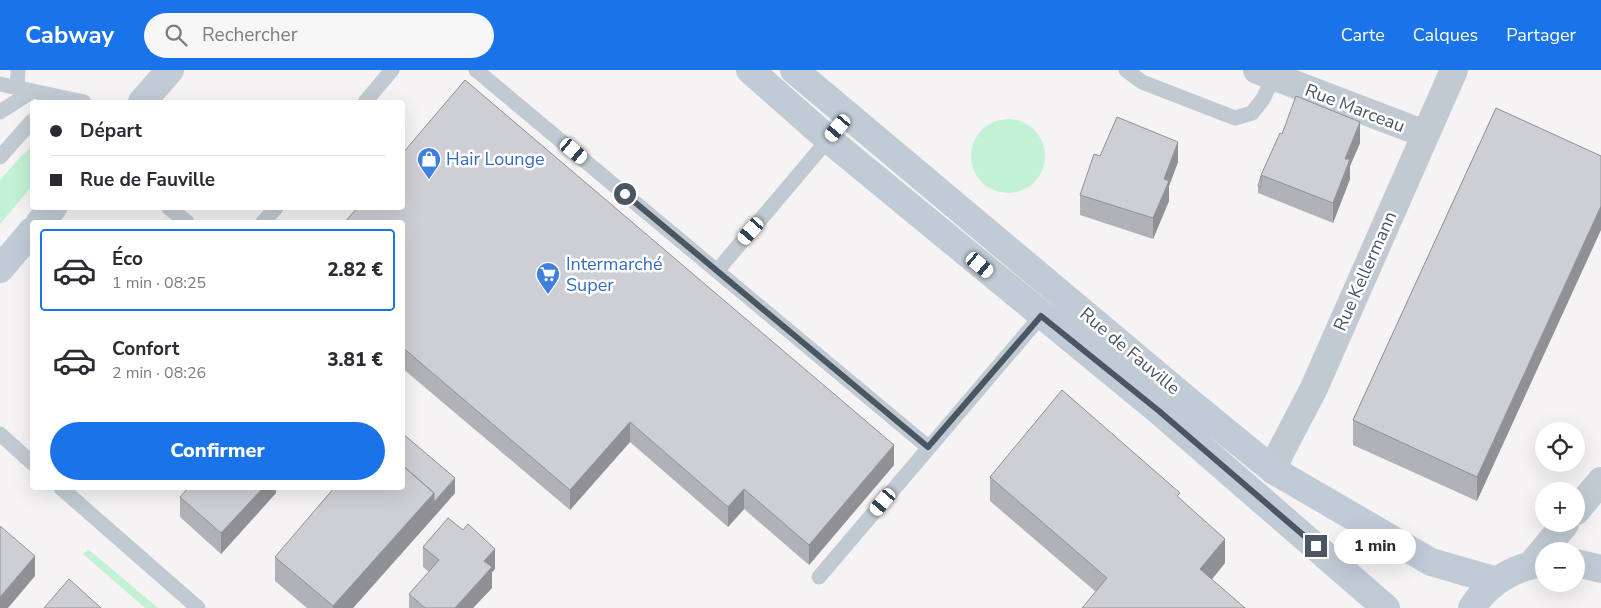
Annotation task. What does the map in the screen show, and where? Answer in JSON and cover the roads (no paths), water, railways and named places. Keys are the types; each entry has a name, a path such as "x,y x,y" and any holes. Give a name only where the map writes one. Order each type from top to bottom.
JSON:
{"main road":[{"path":"144,100 170,70"},
{"name":"Rue de Fauville","path":"750,70 828,139 1041,316 1159,411 1386,608"},
{"name":"Rue de Fauville","path":"794,70 1273,470 1431,562 1497,581"},
{"path":"42,220 51,210"},
{"path":"0,269 30,233"},
{"path":"1472,608 1477,600 1497,581 1513,571 1535,564"},
{"path":"1585,565 1601,569"}],"street":[{"name":"Rue Kellermann","path":"1273,470 1314,388 1454,70"},
{"name":"Rue Marceau","path":"1265,73 1425,134"},
{"path":"1585,500 1601,481"}],"lane":[{"path":"17,88 18,70"},
{"path":"367,100 392,70"},
{"path":"476,70 928,447"},
{"path":"1126,70 1142,82 1235,118 1252,113 1263,99 1265,73"},
{"path":"0,84 33,91 52,99"},
{"path":"0,112 33,91"},
{"path":"717,270 848,116"},
{"path":"0,157 30,123"},
{"path":"172,210 184,220"},
{"path":"265,220 274,210"},
{"path":"819,577 1041,316"},
{"path":"0,434 30,461"},
{"path":"62,490 198,608"}],"place":[{"name":"Hair Lounge","path":"429,180"},
{"name":"Intermarché Super","path":"548,295"}]}
